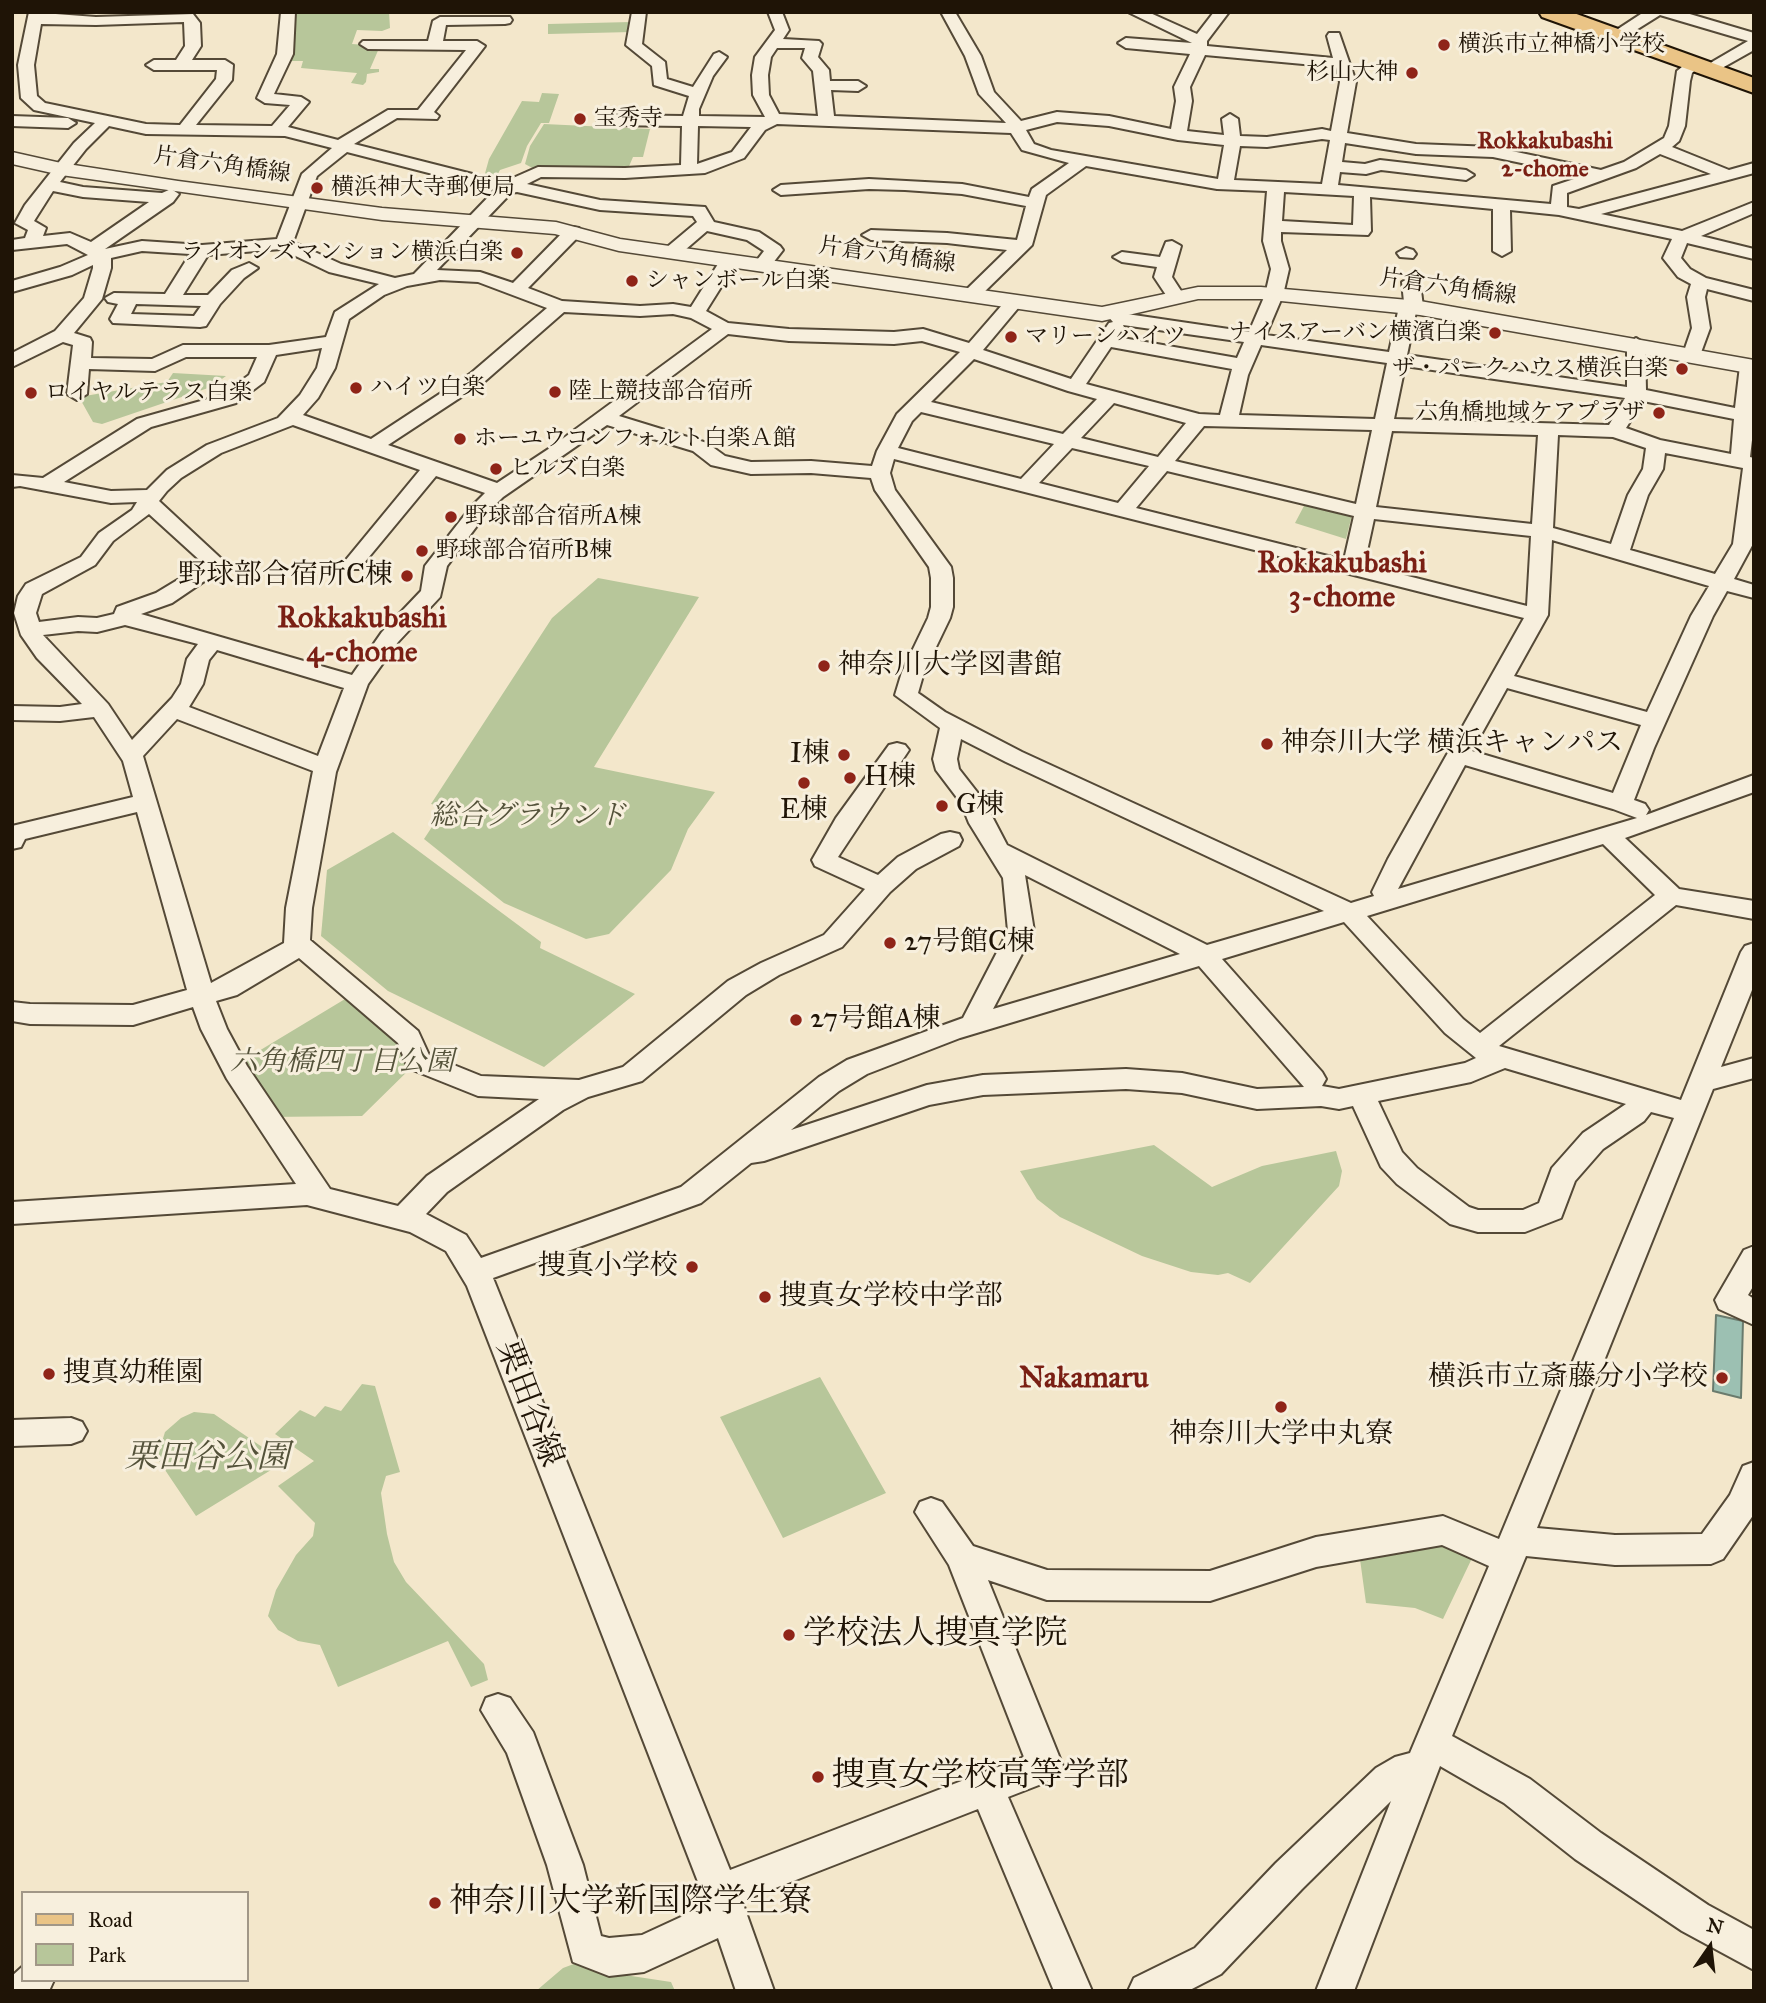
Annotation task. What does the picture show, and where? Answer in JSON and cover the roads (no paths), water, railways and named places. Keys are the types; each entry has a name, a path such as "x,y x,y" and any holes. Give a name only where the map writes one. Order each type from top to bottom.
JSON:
{"main road":[{"path":"1550,12 1754,86"},
{"path":"1568,12 1754,78"}],"street":[{"path":"277,130 301,102 265,98 285,54 288,12"},
{"path":"639,12 634,45 660,65 659,82 697,93"},
{"path":"769,120 761,95 760,75 763,57 782,30 775,12"},
{"path":"948,12 973,57 987,94 1010,117 1014,128 1028,147 1082,162 1225,184 1363,191 1559,210 1754,254"},
{"path":"1135,12 1199,46"},
{"path":"1178,135 1184,101 1182,87 1199,46 1222,12"},
{"path":"1623,32 1655,12"},
{"path":"1667,12 1754,38"},
{"path":"146,129 40,107 29,98 19,62 33,37 36,16 96,21 188,17 193,23 194,46 181,65"},
{"path":"434,44 440,16 505,20"},
{"path":"1329,189 1348,82 1334,36"},
{"path":"775,43 814,44 810,58 821,70 826,119"},
{"path":"1126,43 1199,46 1341,63"},
{"path":"284,244 310,174 344,144 394,113 427,116 477,46 368,44"},
{"path":"1717,65 1754,44"},
{"path":"689,169 691,109 705,76 719,57"},
{"path":"154,65 225,65 223,80 184,130"},
{"path":"1559,210 1559,190 1633,164 1671,141 1677,126 1682,81 1685,71 1693,65"},
{"path":"823,85 858,86"},
{"path":"605,120 826,119 1014,128 1057,117 1109,121 1178,135 1233,141 1267,142 1322,134 1416,149 1493,152 1602,175"},
{"path":"1225,184 1233,141 1230,119"},
{"path":"420,278 472,220 506,188 538,173 625,173 705,168 738,155 769,120"},
{"path":"12,121 103,124 146,129 277,130 344,144 506,188 517,187 600,205 699,211 706,223 672,252"},
{"path":"32,242 37,228 24,223 33,205 103,124"},
{"path":"1661,149 1724,174 1743,186"},
{"path":"1463,201 1469,151"},
{"name":"片倉六角橋線","path":"12,158 56,177 172,193 564,230 620,245 1117,316 1176,298 1218,292 1274,295 1411,307 1751,366"},
{"path":"971,295 1026,242 1038,193 1082,162"},
{"path":"1633,164 1682,186"},
{"path":"1333,166 1366,169 1380,166 1466,175"},
{"path":"1578,214 1754,168"},
{"path":"781,190 869,184 905,185 961,189 1036,203"},
{"path":"1228,421 1243,365 1274,295 1280,269 1272,241 1276,187"},
{"path":"1273,226 1362,232 1363,191"},
{"path":"12,287 66,271 97,252 172,193"},
{"path":"517,289 564,230 583,201"},
{"path":"1501,204 1502,251"},
{"path":"1754,207 1681,238 1672,258 1684,273 1700,282 1754,296"},
{"path":"704,225 754,236 774,250 763,264"},
{"path":"871,235 947,238 1021,246"},
{"path":"12,244 70,238 97,252 142,246 202,250 284,244 335,268 395,283"},
{"path":"171,299 202,250"},
{"path":"12,361 62,335 95,297 102,268 97,252"},
{"path":"1122,257 1169,254 1163,277 1176,298"},
{"path":"696,313 729,260"},
{"path":"1353,568 1397,358 1411,307 1408,265"},
{"path":"130,298 119,319 200,322 213,301 239,274 249,268"},
{"path":"12,593 39,585 88,561 106,537 139,514 174,474 214,449 290,417 308,398 326,368 341,316 349,308 395,283 454,275 480,278 560,306 640,311 673,309 696,313 724,328 789,335 894,338 923,335 1075,387 1199,420 1615,430 1656,445 1749,463"},
{"path":"1692,354 1701,328 1696,298 1700,282"},
{"path":"95,297 213,301"},
{"path":"1015,301 972,351 904,418 883,462 885,490 940,567 942,578 942,607 939,618 913,672 906,695 918,706 1022,761 1349,912 1454,1026 1492,1052 1691,1113"},
{"path":"373,446 477,378 560,306"},
{"path":"1075,387 1106,341 1117,316 1637,394 1748,416"},
{"path":"579,1090 478,1086 418,1061 409,1038 297,943 299,908 326,767 357,684 390,637 432,592 436,566 478,511 499,491 702,347 724,328"},
{"path":"62,335 83,342 77,394"},
{"path":"80,363 155,365 183,351 269,351 333,341"},
{"path":"1106,341 1243,365"},
{"path":"1615,430 1637,394 1636,344"},
{"path":"44,486 144,423 229,399 257,378 269,351"},
{"path":"1622,803 1654,721 1719,582 1743,544 1749,463 1751,366"},
{"path":"1026,485 1110,396"},
{"path":"918,405 1364,512 1542,531 1754,592"},
{"path":"290,417 499,491"},
{"path":"603,418 700,447 718,461 751,468 883,462 1026,485 1537,615"},
{"path":"1124,509 1199,420"},
{"path":"1389,901 1384,892 1389,881 1537,615 1548,430"},
{"path":"1618,553 1638,495 1653,469 1656,445"},
{"path":"352,565 433,467"},
{"path":"12,481 111,497 151,499 217,565 164,598 125,612 125,618"},
{"path":"39,585 29,596 25,613 30,630 45,653 100,709 131,755 147,802 202,997 214,1029 234,1066 321,1198"},
{"path":"30,630 78,624 97,625 125,618 357,684"},
{"path":"131,755 174,710 192,684 198,659 212,641"},
{"path":"1502,679 1654,721"},
{"path":"12,713 60,714 100,709"},
{"path":"174,710 326,767"},
{"path":"952,725 945,759 948,770 972,801 981,823 1015,878 1021,931 973,1024"},
{"path":"881,886 824,860 845,824 897,750"},
{"path":"1458,755 1622,803 1654,821"},
{"path":"474,1273 691,1195 806,1102 857,1068 973,1024 1654,821 1754,783"},
{"path":"12,841 17,833 147,802"},
{"path":"1608,835 1671,896 1754,910"},
{"path":"404,1219 438,1184 553,1102 579,1090 632,1074 737,988 770,969 833,941 881,886 907,863 950,840"},
{"path":"1001,852 1204,955 1319,1088"},
{"path":"747,1152 757,1154 927,1096 983,1085 1126,1079 1182,1083 1257,1099 1319,1088 1362,1096 1471,1072 1671,896"},
{"path":"12,1011 30,1014 133,1016 228,988 300,946"},
{"path":"1335,1991 1427,1757 1691,1113 1754,952"},
{"path":"1705,1077 1716,1079 1754,1068"},
{"path":"1362,1096 1391,1158 1407,1176 1460,1216 1478,1221 1525,1221 1551,1210 1562,1176 1593,1141 1634,1114 1645,1100"},
{"name":"栗田谷線","path":"12,1213 307,1194 418,1223 456,1243 474,1273 724,1903 755,1991"},
{"path":"1754,1258 1730,1300 1754,1313"},
{"path":"12,1433 71,1431"},
{"path":"962,1557 1047,1585 1210,1586 1316,1552 1443,1530 1511,1549 1712,1549 1743,1503 1754,1476"},
{"path":"498,1710 521,1744 561,1853 586,1949 609,1957 644,1953 724,1903 987,1788 1045,1766 962,1557 931,1512"},
{"path":"1427,1757 1517,1791 1588,1846 1695,1918 1754,1951"},
{"path":"1147,1991 1208,1961 1289,1876 1388,1780 1427,1757"},
{"path":"987,1788 1073,1991"}],"place":[{"name":"横浜市立神橋小学校","path":"1444,45"},
{"name":"杉山大神","path":"1412,73"},
{"name":"宝秀寺","path":"580,119"},
{"name":"横浜神大寺郵便局","path":"317,188"},
{"name":"ライオンズマンション横浜白楽","path":"517,253"},
{"name":"シャンボール白楽","path":"632,281"},
{"name":"ナイスアーバン横濱白楽","path":"1495,333"},
{"name":"マリーンハイツ","path":"1011,337"},
{"name":"ザ・パークハウス横浜白楽","path":"1682,369"},
{"name":"ハイツ白楽","path":"356,388"},
{"name":"陸上競技部合宿所","path":"555,392"},
{"name":"ロイヤルテラス白楽","path":"31,393"},
{"name":"六角橋地域ケアプラザ","path":"1659,413"},
{"name":"ホーユウコンフォルト白楽Ａ館","path":"460,439"},
{"name":"ヒルズ白楽","path":"496,469"},
{"name":"野球部合宿所A棟","path":"451,517"},
{"name":"野球部合宿所B棟","path":"422,551"},
{"name":"野球部合宿所C棟","path":"407,576"},
{"name":"神奈川大学図書館","path":"824,666"},
{"name":"神奈川大学 横浜キャンパス","path":"1267,744"},
{"name":"I棟","path":"844,755"},
{"name":"H棟","path":"850,778"},
{"name":"E棟","path":"804,783"},
{"name":"G棟","path":"942,806"},
{"name":"27号館C棟","path":"890,943"},
{"name":"27号館A棟","path":"796,1020"},
{"name":"捜真小学校","path":"692,1267"},
{"name":"捜真女学校中学部","path":"765,1297"},
{"name":"捜真幼稚園","path":"49,1374"},
{"name":"横浜市立斎藤分小学校","path":"1722,1378"},
{"name":"神奈川大学中丸寮","path":"1281,1407"},
{"name":"学校法人捜真学院","path":"789,1635"},
{"name":"捜真女学校高等学部","path":"818,1777"},
{"name":"神奈川大学新国際学生寮","path":"435,1903"}],"district":[{"name":"Rokkakubashi 2-chome","path":"1545,156"},
{"name":"Rokkakubashi 3-chome","path":"1342,582"},
{"name":"Rokkakubashi 4-chome","path":"362,637"},
{"name":"Nakamaru","path":"1084,1380"}],"park label":[{"name":"総合グラウンド","path":"528,817"},
{"name":"六角橋四丁目公園","path":"342,1063"},
{"name":"栗田谷公園","path":"207,1459"}]}
